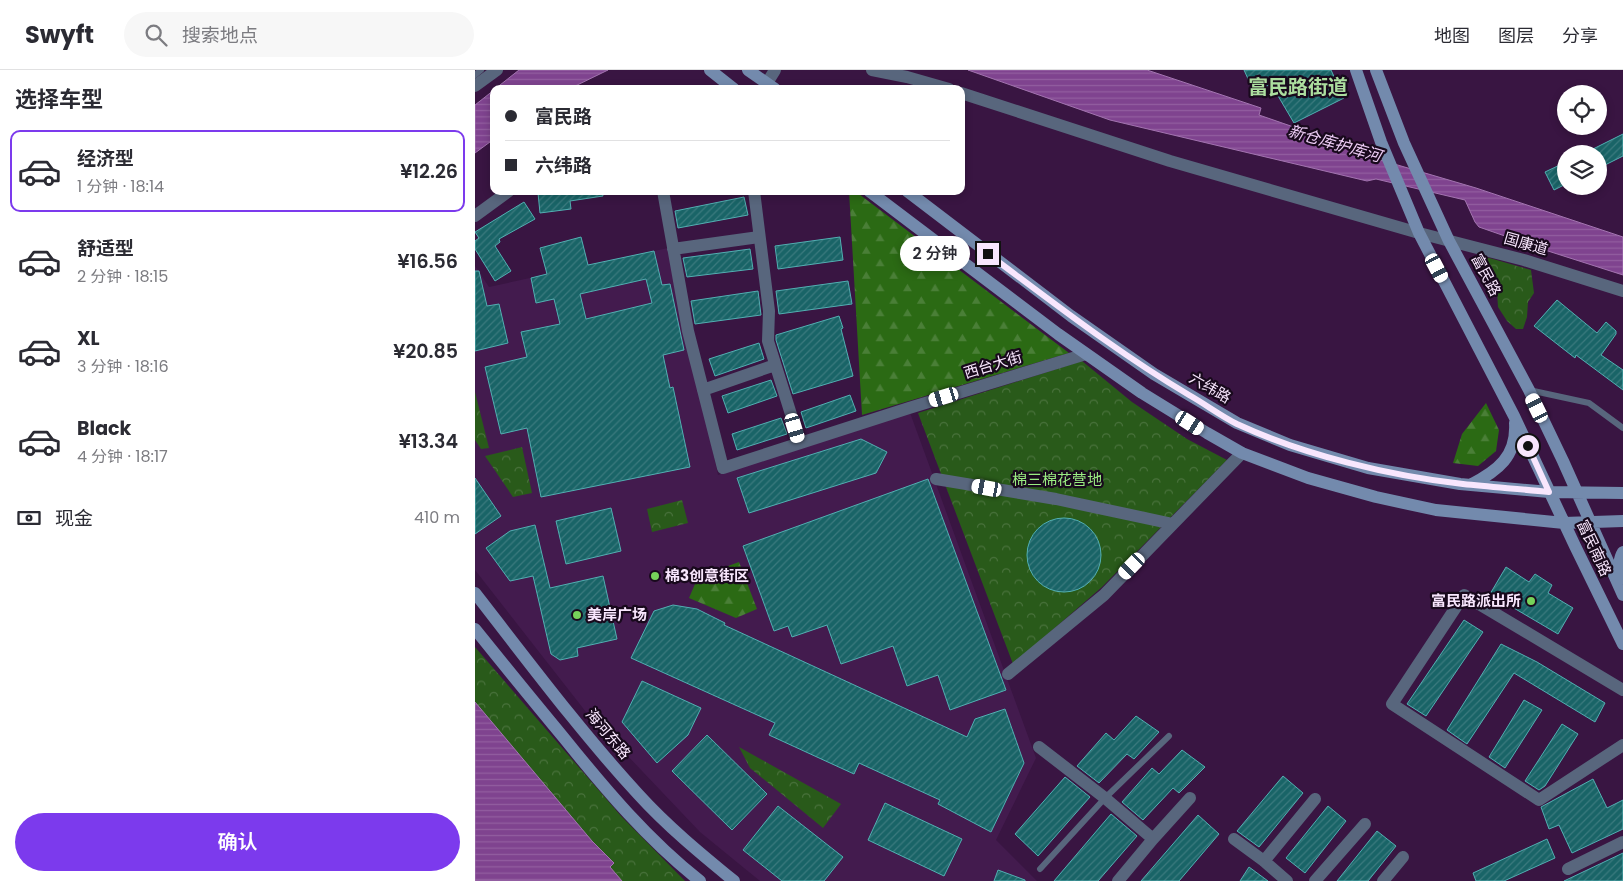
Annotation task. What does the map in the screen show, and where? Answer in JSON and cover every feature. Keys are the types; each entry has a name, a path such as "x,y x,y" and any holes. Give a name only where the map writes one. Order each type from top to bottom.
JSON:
{"main road":[{"path":"710,70 729,85"},
{"path":"748,70 767,85"},
{"path":"1356,70 1381,142 1419,233 1514,416 1549,492"},
{"name":"富民路","path":"1376,70 1404,143 1449,241 1529,390 1621,591"},
{"path":"874,195 1086,354 1142,393 1242,453 1308,478 1376,497 1436,510 1564,523 1623,521"},
{"name":"六纬路","path":"912,195 1071,316 1154,374 1237,423 1290,445 1368,468 1470,485 1549,492 1577,492"},
{"path":"1470,485 1494,471 1511,451 1515,437 1514,416"},
{"name":"富民南路","path":"1549,492 1623,644"},
{"path":"1577,492 1623,493"},
{"path":"1621,591 1619,566 1623,552"},
{"name":"海河东路","path":"475,593 558,700 639,795 700,854 734,881"},
{"path":"475,628 577,755 621,806 700,881"}],"street":[{"path":"475,86 497,70"},
{"path":"771,85 775,70"},
{"path":"872,70 935,85"},
{"name":"国康道","path":"965,94 1171,161 1419,233 1524,260 1623,291"},
{"path":"475,216 504,195"},
{"path":"664,195 688,331 703,390 775,366"},
{"path":"754,195 769,311 768,341 800,443"},
{"path":"673,249 759,237"},
{"name":"西台大街","path":"703,390 723,468 909,408 1086,354"},
{"path":"1008,674 1104,595 1242,453"},
{"path":"936,479 1056,500 1173,524"},
{"path":"1623,690 1463,595 1392,704 1539,800 1623,745"},
{"path":"1039,747 1105,798 1153,839"},
{"path":"1118,881 1190,798"},
{"path":"1264,861 1315,799"},
{"path":"1315,881 1365,824"},
{"path":"1234,839 1287,881"},
{"path":"1568,870 1623,842"},
{"path":"1383,881 1403,857"}],"lane":[{"path":"475,75 481,70"},
{"path":"1529,390 1589,403 1623,428"},
{"path":"1040,869 1105,798 1169,736"}],"shaded area":[{"name":"棉3创意街区","path":"668,248 718,475 909,410 1036,758 996,840 1037,881 760,881 700,832 586,712 475,570 475,266 489,287"}],"green space":[{"path":"849,195 860,195 1069,353 862,415"},
{"path":"1486,257 1531,270 1534,293 1528,302 1527,317 1523,329 1516,329 1507,321 1498,307 1497,292 1478,266 1479,261"},
{"name":"棉三棉花营地","path":"1082,361 1132,402 1187,439 1227,460 1102,587 1013,664 918,413"},
{"path":"475,392 489,448 481,449 475,440"},
{"path":"1486,403 1499,430 1496,451 1478,466 1453,463 1462,434"},
{"path":"522,447 532,493 513,497 485,456"},
{"path":"682,500 688,523 652,532 647,509"},
{"path":"739,562 757,609 736,618 689,598 698,577"},
{"path":"475,647 621,816 685,881 475,881"},
{"path":"739,747 841,804 823,828 750,768"}],"water":[{"path":"519,70 608,70 577,85 500,85"},
{"name":"新仓库护库河","path":"968,70 1147,70 1261,108 1259,115 1360,150 1367,156 1476,188 1623,237 1623,275 1479,227 1465,200 1376,179 1367,181 1110,120"},
{"path":"490,93 490,142 475,153 475,105"},
{"path":"475,702 592,841 614,863 610,867 622,881 475,881"}],"building":[{"path":"1244,70 1331,70 1344,98 1294,123 1271,84 1254,92"},
{"path":"1623,134 1623,156 1607,164 1607,145 1601,145"},
{"path":"1557,166 1557,188 1554,190 1545,172"},
{"path":"538,195 603,195 570,201 571,209 540,213"},
{"path":"744,197 748,215 678,228 675,211"},
{"path":"524,202 535,219 499,239 500,242 495,246 511,271 495,281 475,249 475,241 479,238 475,232"},
{"path":"581,237 588,265 654,251 662,285 670,284 684,350 663,355 670,388 673,387 690,467 541,497 527,428 501,434 485,367 527,357 521,332 560,324 554,299 536,303 531,278 547,274 540,248","holes":["646,279 652,303 586,319 580,294"]},
{"path":"840,237 843,260 778,269 775,246"},
{"path":"750,249 753,269 687,277 683,258"},
{"path":"475,271 479,271 487,306 499,304 508,343 475,351"},
{"path":"848,281 852,304 779,314 776,291"},
{"path":"758,291 761,315 695,324 691,301"},
{"path":"1557,300 1597,333 1606,322 1616,331 1616,334 1601,355 1623,370 1623,390 1576,355 1575,358 1534,326"},
{"path":"839,316 853,376 793,394 776,335"},
{"path":"759,343 764,359 715,376 709,359"},
{"path":"771,380 777,396 728,413 722,396"},
{"path":"850,395 856,411 806,428 801,412"},
{"path":"781,418 787,434 737,450 732,434"},
{"path":"861,439 887,452 876,473 749,513 737,478"},
{"path":"475,478 501,516 475,534"},
{"path":"928,479 1006,690 950,710 938,675 907,686 893,646 841,664 827,625 792,637 788,626 774,631 743,546"},
{"path":"611,508 621,551 566,564 556,521"},
{"path":"1064,518 1078,521 1090,529 1098,541 1101,555 1098,569 1090,581 1078,589 1064,592 1050,589 1038,581 1030,569 1027,555 1030,541 1038,529 1050,521"},
{"name":"美岸广场","path":"535,525 550,588 603,576 617,639 577,648 578,656 560,660 551,654 533,576 510,581 486,548 510,531"},
{"name":"富民路派出所","path":"1506,567 1529,582 1535,574 1552,585 1548,593 1573,608 1558,634 1490,594"},
{"path":"673,605 697,609 725,623 724,625 967,737 975,719 1005,709 1024,763 991,832 938,804 940,800 859,763 854,774 769,735 775,723 631,658 654,611"},
{"path":"1464,620 1483,632 1426,716 1407,704"},
{"path":"1501,644 1537,662 1605,703 1595,722 1514,673 1467,744 1447,730"},
{"path":"642,681 701,708 688,735 657,763 622,722"},
{"path":"1524,700 1542,710 1505,768 1489,757"},
{"path":"1136,716 1159,732 1134,759 1127,754 1099,783 1077,766 1106,733 1114,740"},
{"path":"1562,724 1578,734 1545,786 1539,790 1525,781"},
{"path":"707,735 767,794 732,830 672,771"},
{"path":"1182,750 1205,767 1179,793 1173,788 1143,820 1122,802 1152,768 1159,774"},
{"path":"1283,776 1303,793 1259,847 1237,831"},
{"path":"1065,777 1090,797 1038,856 1015,834"},
{"path":"1593,779 1607,808 1623,800 1623,829 1572,853 1559,825 1549,829 1541,807"},
{"path":"885,803 962,839 944,876 868,840"},
{"path":"778,806 843,857 824,881 782,881 743,850"},
{"path":"1328,806 1346,821 1305,873 1286,858"},
{"path":"1111,814 1137,836 1098,881 1054,881"},
{"path":"1198,815 1219,834 1179,881 1141,881"},
{"path":"1377,831 1396,846 1368,881 1337,881"},
{"path":"1547,839 1555,858 1504,881 1476,881 1473,873"},
{"path":"1623,853 1623,881 1564,881"},
{"path":"1249,867 1268,881 1240,881"},
{"path":"998,870 1025,880 1025,881 994,881"}],"place":[{"name":"棉3创意街区","path":"655,576"},
{"name":"富民路派出所","path":"1531,601"},
{"name":"美岸广场","path":"577,615"}],"district":[{"name":"富民路街道","path":"1298,87"}],"route":[{"path":"988,254 1071,316 1154,374 1237,423 1290,445 1368,468 1460,484 1549,492 1528,446"}]}
